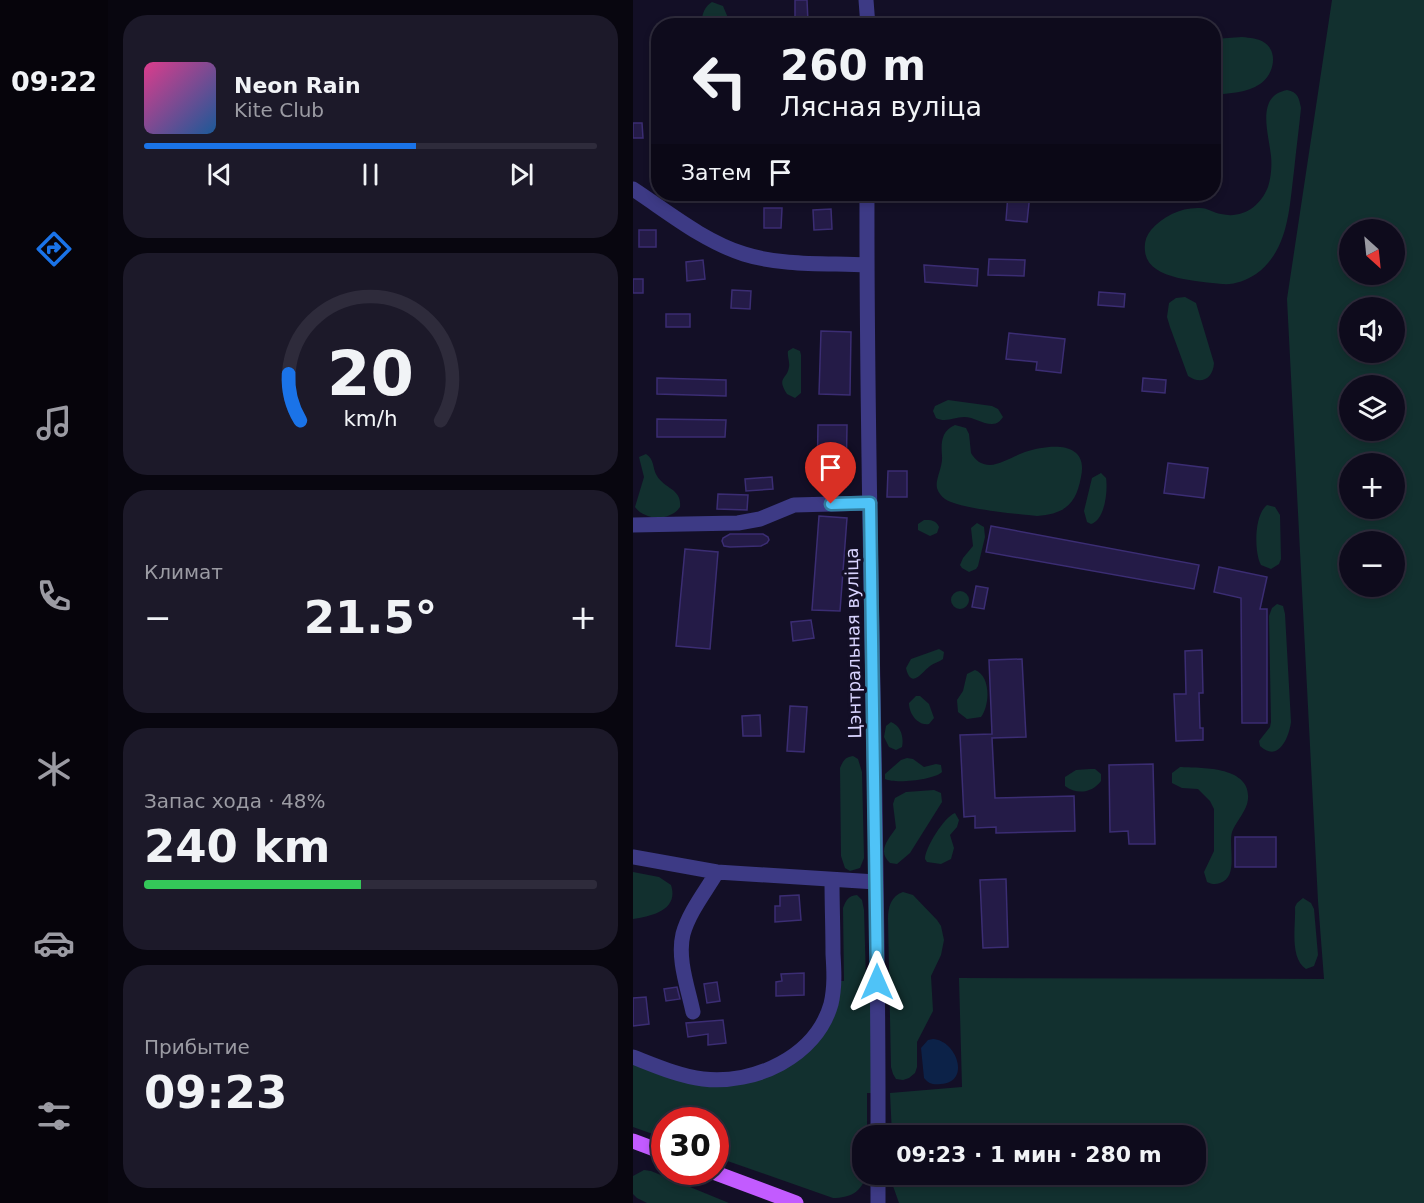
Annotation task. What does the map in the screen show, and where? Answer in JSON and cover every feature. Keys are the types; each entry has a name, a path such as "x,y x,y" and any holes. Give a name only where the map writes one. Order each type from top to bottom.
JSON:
{"main road":[{"path":"633,1141 651,1148"},
{"path":"729,1179 780,1200 796,1203"}],"street":[{"path":"866,0 867,18"},
{"path":"633,189 651,201"},
{"path":"652,201 712,240 744,254 778,260 867,266"},
{"name":"Цэнтральная вуліца","path":"867,201 878,1125"},
{"path":"633,525 738,523 759,519 794,505 870,503"},
{"path":"633,857 717,872 876,882"},
{"path":"693,1012 683,965 682,943 687,923 717,872"},
{"path":"633,1057 686,1076 702,1079 732,1079 771,1068 803,1047 819,1028 833,993 832,880"},
{"path":"878,1185 878,1203"}],"green space":[{"path":"1332,0 1424,0 1424,1203 899,1203 893,1185 1206,1185 1206,1125 892,1125 890,1093 962,1087 959,978 1324,979 1287,299"},
{"path":"712,2 723,6 728,18 702,18 707,6"},
{"path":"1221,38 1254,38 1265,43 1272,52 1273,64 1265,80 1249,89 1221,94"},
{"path":"1287,90 1294,92 1300,101 1301,108 1294,171 1286,228 1275,253 1267,264 1248,279 1226,284 1176,277 1155,268 1148,261 1145,251 1146,240 1151,230 1167,217 1193,208 1236,215 1255,206 1265,194 1271,172 1267,108 1277,94"},
{"path":"1185,297 1196,303 1214,363 1209,377 1202,380 1188,376 1167,317 1169,303 1176,298"},
{"path":"793,348 800,351 801,355 801,393 795,398 787,394 782,384 789,367 788,351"},
{"path":"948,400 992,406 998,409 1003,417 997,423 992,424 968,417 947,420 936,418 933,411 935,406"},
{"path":"955,425 966,428 971,453 979,462 987,465 1045,447 1065,448 1073,451 1079,456 1082,465 1079,486 1072,501 1055,513 1037,516 963,506 945,499 937,488 942,460 942,442 944,434"},
{"path":"646,454 651,459 660,480 678,496 680,507 671,515 651,517 639,512 635,507 644,477 639,457"},
{"path":"1101,473 1106,478 1105,504 1100,517 1091,524 1087,522 1084,511 1092,478"},
{"path":"1267,505 1275,507 1280,515 1281,559 1279,564 1271,569 1261,565 1256,543 1260,517"},
{"path":"924,520 936,523 939,527 937,533 930,536 918,530 918,524"},
{"path":"977,523 984,527 985,537 978,566 969,572 960,565 973,546 971,528"},
{"path":"956,591 964,591 969,596 967,607 956,609 951,604 951,596"},
{"path":"1277,604 1283,606 1285,614 1291,722 1285,741 1272,752 1260,746 1259,741 1270,727 1271,722 1269,616 1272,608"},
{"path":"939,649 944,652 943,659 930,666 917,678 911,678 906,668 911,659"},
{"path":"975,670 984,678 986,684 986,705 981,717 967,719 958,712 957,700 963,691 967,674"},
{"path":"916,696 920,696 929,704 934,718 929,724 918,721 911,711 909,703"},
{"path":"891,722 897,726 903,739 902,747 896,750 889,747 884,737 886,726"},
{"path":"853,756 858,759 862,772 864,858 860,868 850,871 845,868 841,856 840,768 848,757"},
{"path":"913,759 924,767 941,765 942,772 914,780 885,779 885,774 901,760"},
{"path":"1180,767 1223,771 1242,780 1247,788 1248,799 1244,812 1232,832 1231,868 1226,880 1220,883 1207,882 1204,872 1214,851 1214,809 1210,801 1198,789 1182,788 1172,783 1172,773"},
{"path":"1095,769 1101,774 1101,781 1093,788 1079,792 1065,786 1065,777 1076,770"},
{"path":"934,790 941,793 942,802 910,853 897,864 890,863 886,859 884,850 896,828 893,804 895,798 906,792"},
{"path":"955,813 959,820 957,827 950,835 954,848 951,859 941,864 927,862 926,854 932,841 941,826"},
{"path":"633,872 659,877 671,885 672,894 668,906 655,914 633,919"},
{"path":"903,892 913,895 937,920 944,940 941,955 931,976 933,1011 917,1042 917,1067 915,1073 903,1080 896,1079 891,1067 888,919 891,902"},
{"path":"857,895 862,900 864,910 866,981 877,982 878,1093 867,1093 867,1125 852,1125 852,1185 862,1186 850,1195 833,1198 729,1162 729,1107 651,1107 651,1133 633,1127 633,1057 669,1070 745,1077 812,1038 834,981 844,981 843,908 851,896"},
{"path":"1303,898 1311,903 1314,909 1318,955 1314,966 1306,969 1297,957 1295,949 1295,907"},
{"path":"644,1170 651,1171 651,1185 685,1185 729,1203 647,1203 633,1194 633,1176"}],"water":[{"path":"928,1040 941,1041 954,1053 958,1069 951,1082 933,1084 924,1078 921,1048"}],"building":[{"path":"795,0 807,0 808,18 795,18"},
{"path":"633,123 642,123 643,138 633,138"},
{"path":"1007,201 1029,201 1027,222 1006,220"},
{"path":"764,208 782,208 781,228 764,228"},
{"path":"831,209 832,229 814,230 813,210"},
{"path":"639,230 656,230 656,247 639,247"},
{"path":"989,259 1025,260 1024,276 988,275"},
{"path":"703,260 705,279 687,281 686,262"},
{"path":"924,265 978,269 977,286 925,282"},
{"path":"633,279 643,279 643,293 633,293"},
{"path":"732,290 751,291 750,309 731,308"},
{"path":"1099,292 1125,294 1124,307 1098,305"},
{"path":"666,314 690,314 690,327 666,327"},
{"path":"821,331 851,332 850,395 819,394"},
{"path":"1009,333 1065,339 1061,373 1036,370 1037,362 1006,359"},
{"path":"657,378 726,380 726,396 657,394"},
{"path":"1143,378 1166,380 1165,393 1142,391"},
{"path":"657,419 726,420 725,437 657,437"},
{"path":"818,425 847,425 846,487 817,486"},
{"path":"1168,463 1208,468 1204,498 1164,493"},
{"path":"888,471 907,471 907,497 887,497"},
{"path":"772,477 773,489 746,491 745,479"},
{"path":"718,494 748,495 747,510 717,509"},
{"path":"819,516 847,518 840,611 812,610"},
{"path":"991,526 1199,565 1194,589 986,552"},
{"path":"730,534 763,534 769,540 761,546 724,546 723,538"},
{"path":"685,549 718,552 710,649 676,646"},
{"path":"1219,567 1267,577 1260,609 1267,609 1267,723 1242,723 1241,598 1214,592"},
{"path":"976,586 988,588 984,609 972,607"},
{"path":"811,620 814,638 793,641 791,622"},
{"path":"1202,650 1203,693 1199,693 1200,728 1203,728 1203,740 1176,741 1174,694 1186,694 1185,651"},
{"path":"1022,659 1026,737 992,738 995,798 1074,796 1075,831 996,833 996,827 975,828 975,816 964,817 960,735 992,734 989,660"},
{"path":"790,706 807,707 804,752 787,751"},
{"path":"760,715 761,736 743,736 742,716"},
{"path":"1153,764 1155,844 1129,844 1128,831 1110,832 1109,765"},
{"path":"1235,837 1276,837 1276,867 1235,867"},
{"path":"1006,879 1008,947 983,948 980,880"},
{"path":"799,895 801,920 775,922 775,906 780,906 780,896"},
{"path":"804,973 804,995 776,996 776,982 782,981 781,974"},
{"path":"717,982 720,1001 707,1003 704,984"},
{"path":"677,987 680,999 666,1001 664,989"},
{"path":"646,997 649,1024 633,1026 633,998"},
{"path":"723,1020 726,1043 708,1045 708,1034 688,1037 686,1023"}],"route":[{"path":"831,504 870,503 877,982"}]}
